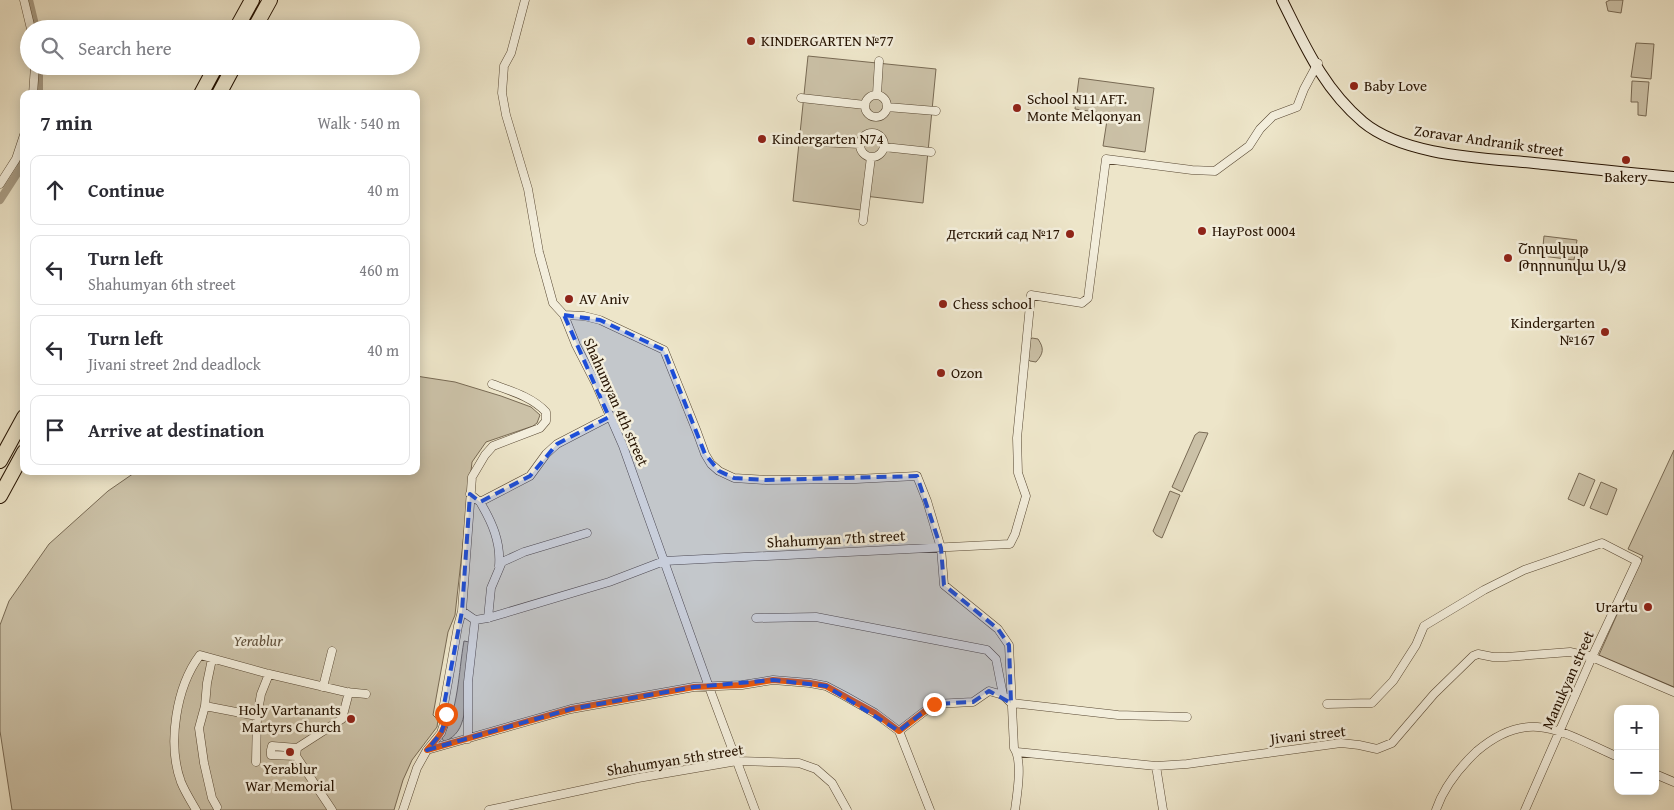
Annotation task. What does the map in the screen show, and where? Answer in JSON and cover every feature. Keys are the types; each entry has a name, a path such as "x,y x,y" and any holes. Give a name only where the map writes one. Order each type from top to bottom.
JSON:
{"highway":[{"path":"241,20 252,0"},
{"path":"259,20 270,0"},
{"path":"202,90 211,75"},
{"path":"221,90 229,75"},
{"path":"0,461 20,424"},
{"path":"0,496 20,459"}],"main road":[{"name":"Zoravar Andranik street","path":"1282,0 1336,96 1365,124 1382,134 1410,146 1485,158 1674,178"},
{"name":"Zoravar Andranik street","path":"1285,0 1317,65 1338,93 1359,114 1375,126 1404,140 1448,150 1674,173"}],"street":[{"path":"24,0 29,20"},
{"name":"Shahumyan 4th street","path":"525,0 511,53 504,66 502,93 506,115 528,189 539,252 553,303 564,315 623,446 755,810"},
{"path":"877,94 879,61"},
{"name":"Shahumyan 7th street","path":"476,620 609,582 664,561 1010,544 1015,534 1026,496 1018,473 1017,438 1031,295 1082,303 1088,298 1106,159 1192,170 1215,171 1250,146 1260,128 1273,116 1297,107 1317,65"},
{"path":"34,90 35,75"},
{"path":"875,117 868,113 865,105 869,97 877,94"},
{"path":"875,117 883,114 887,106 884,98 877,94"},
{"path":"801,98 865,105"},
{"path":"887,106 936,111"},
{"path":"873,133 875,117"},
{"path":"873,133 882,138 884,147 879,154 871,157 863,153 860,144 864,136 873,133"},
{"path":"798,141 860,144"},
{"path":"0,184 16,159 20,147"},
{"path":"884,147 931,152"},
{"path":"863,221 871,157"},
{"path":"564,315 584,316 600,320 664,350 705,454 711,464 734,478 766,480 917,476 941,548 944,585 998,629 1009,645 1014,748 1017,752 1018,767 1015,810"},
{"path":"403,810 413,779 427,750 442,733 446,718 443,710 462,611 472,477 493,446 540,428 546,420 546,412 539,405 519,394 492,384"},
{"path":"480,502 530,476 546,454 557,444 609,417"},
{"path":"470,494 480,502 495,530 499,553 499,568"},
{"path":"488,618 491,588 502,562 524,552 587,533"},
{"name":"Manukyan street","path":"1327,704 1372,703 1393,682 1416,646 1424,626 1484,590 1524,570 1602,543 1637,562 1592,657 1526,810"},
{"path":"462,611 476,620 468,682 468,739"},
{"path":"756,618 816,617 987,650 996,659 1003,695"},
{"path":"323,686 332,651"},
{"name":"Jivani street","path":"1017,752 1156,766 1187,764 1341,743 1377,749 1392,743 1434,694 1473,656 1478,654 1506,657 1570,652 1592,657 1674,692"},
{"path":"196,810 181,782 177,768 175,746 178,706 191,667 200,655 212,660 269,674 366,694"},
{"path":"212,660 205,706 199,728 204,763 212,798 217,807"},
{"path":"256,762 257,716 261,694 269,674"},
{"path":"427,750 571,709 694,687 742,685 773,680 810,683 826,686 875,713 899,731 930,810"},
{"path":"899,731 934,704 973,702 989,691 1003,695 1011,703 1118,715 1187,718"},
{"path":"257,750 271,750 271,755 296,752 342,719 349,692"},
{"path":"205,706 257,716"},
{"path":"1436,810 1443,793 1460,768 1497,736 1508,730 1534,726 1561,732 1614,755"},
{"path":"296,752 332,810"},
{"name":"Shahumyan 5th street","path":"488,810 638,778 737,761 799,763 816,769 832,783 847,810"},
{"path":"1156,766 1163,810"},
{"path":"1659,776 1674,782"}],"highlighted area":[{"path":"564,315 600,320 664,350 705,454 719,471 734,478 766,480 917,476 941,548 944,585 998,629 1009,645 1011,703 989,691 973,702 934,704 899,731 826,686 773,680 694,687 571,709 427,750 441,733 446,718 443,710 462,611 470,494 480,502 530,476 557,444 609,417"}],"green space":[{"path":"1610,0 1623,0 1621,13 1608,11 1606,2"},
{"path":"1636,43 1654,44 1651,79 1631,77"},
{"path":"808,56 936,69 923,203 865,196 861,210 793,201"},
{"path":"1079,78 1154,88 1145,152 1103,146 1108,114 1075,109"},
{"path":"1632,81 1649,82 1646,116 1638,115 1638,102 1631,102"},
{"path":"1544,236 1577,240 1574,260 1542,256"},
{"path":"1032,338 1038,339 1042,348 1041,356 1036,362 1030,361 1025,357 1028,341"},
{"name":"Yerablur","path":"420,377 455,382 501,396 531,407 540,415 537,423 533,426 486,442 472,462 455,615 448,632 433,715 438,720 437,727 412,760 403,780 394,810 12,810 0,731 0,625 9,601 49,544 108,491 131,475 420,475"},
{"path":"1199,432 1208,433 1182,492 1172,487 1195,435"},
{"name":"Urartu","path":"1674,450 1674,687 1599,655 1643,556 1628,549"},
{"path":"1579,473 1595,480 1584,506 1568,499"},
{"path":"1601,482 1617,489 1607,515 1590,508"},
{"path":"1170,491 1180,495 1162,538 1153,531"},
{"path":"464,641 469,642 464,715 458,731 444,742 442,738 448,727 455,703"}],"waterway":[{"path":"29,0 34,20"},
{"path":"39,75 39,90"},
{"path":"0,200 20,169"}],"place":[{"name":"KINDERGARTEN №77","path":"751,41"},
{"name":"Baby Love","path":"1354,86"},
{"name":"School N11 AFT. Monte Melqonyan","path":"1017,108"},
{"name":"Kindergarten N74","path":"762,139"},
{"name":"Bakery","path":"1626,160"},
{"name":"HayPost 0004","path":"1202,231"},
{"name":"Детский сад №17","path":"1070,234"},
{"name":"Շողակաթ Թորոսովա Ա/Ձ","path":"1508,258"},
{"name":"AV Aniv","path":"569,299"},
{"name":"Chess school","path":"943,304"},
{"name":"Kindergarten №167","path":"1605,332"},
{"name":"Ozon","path":"941,373"},
{"name":"Urartu","path":"1648,607"},
{"name":"Holy Vartanants Martyrs Church","path":"351,719"},
{"name":"Yerablur War Memorial","path":"290,752"}],"route":[{"path":"446,714 442,733 427,750 571,709 694,687 742,685 773,680 826,686 875,713 899,731 934,704"}]}
